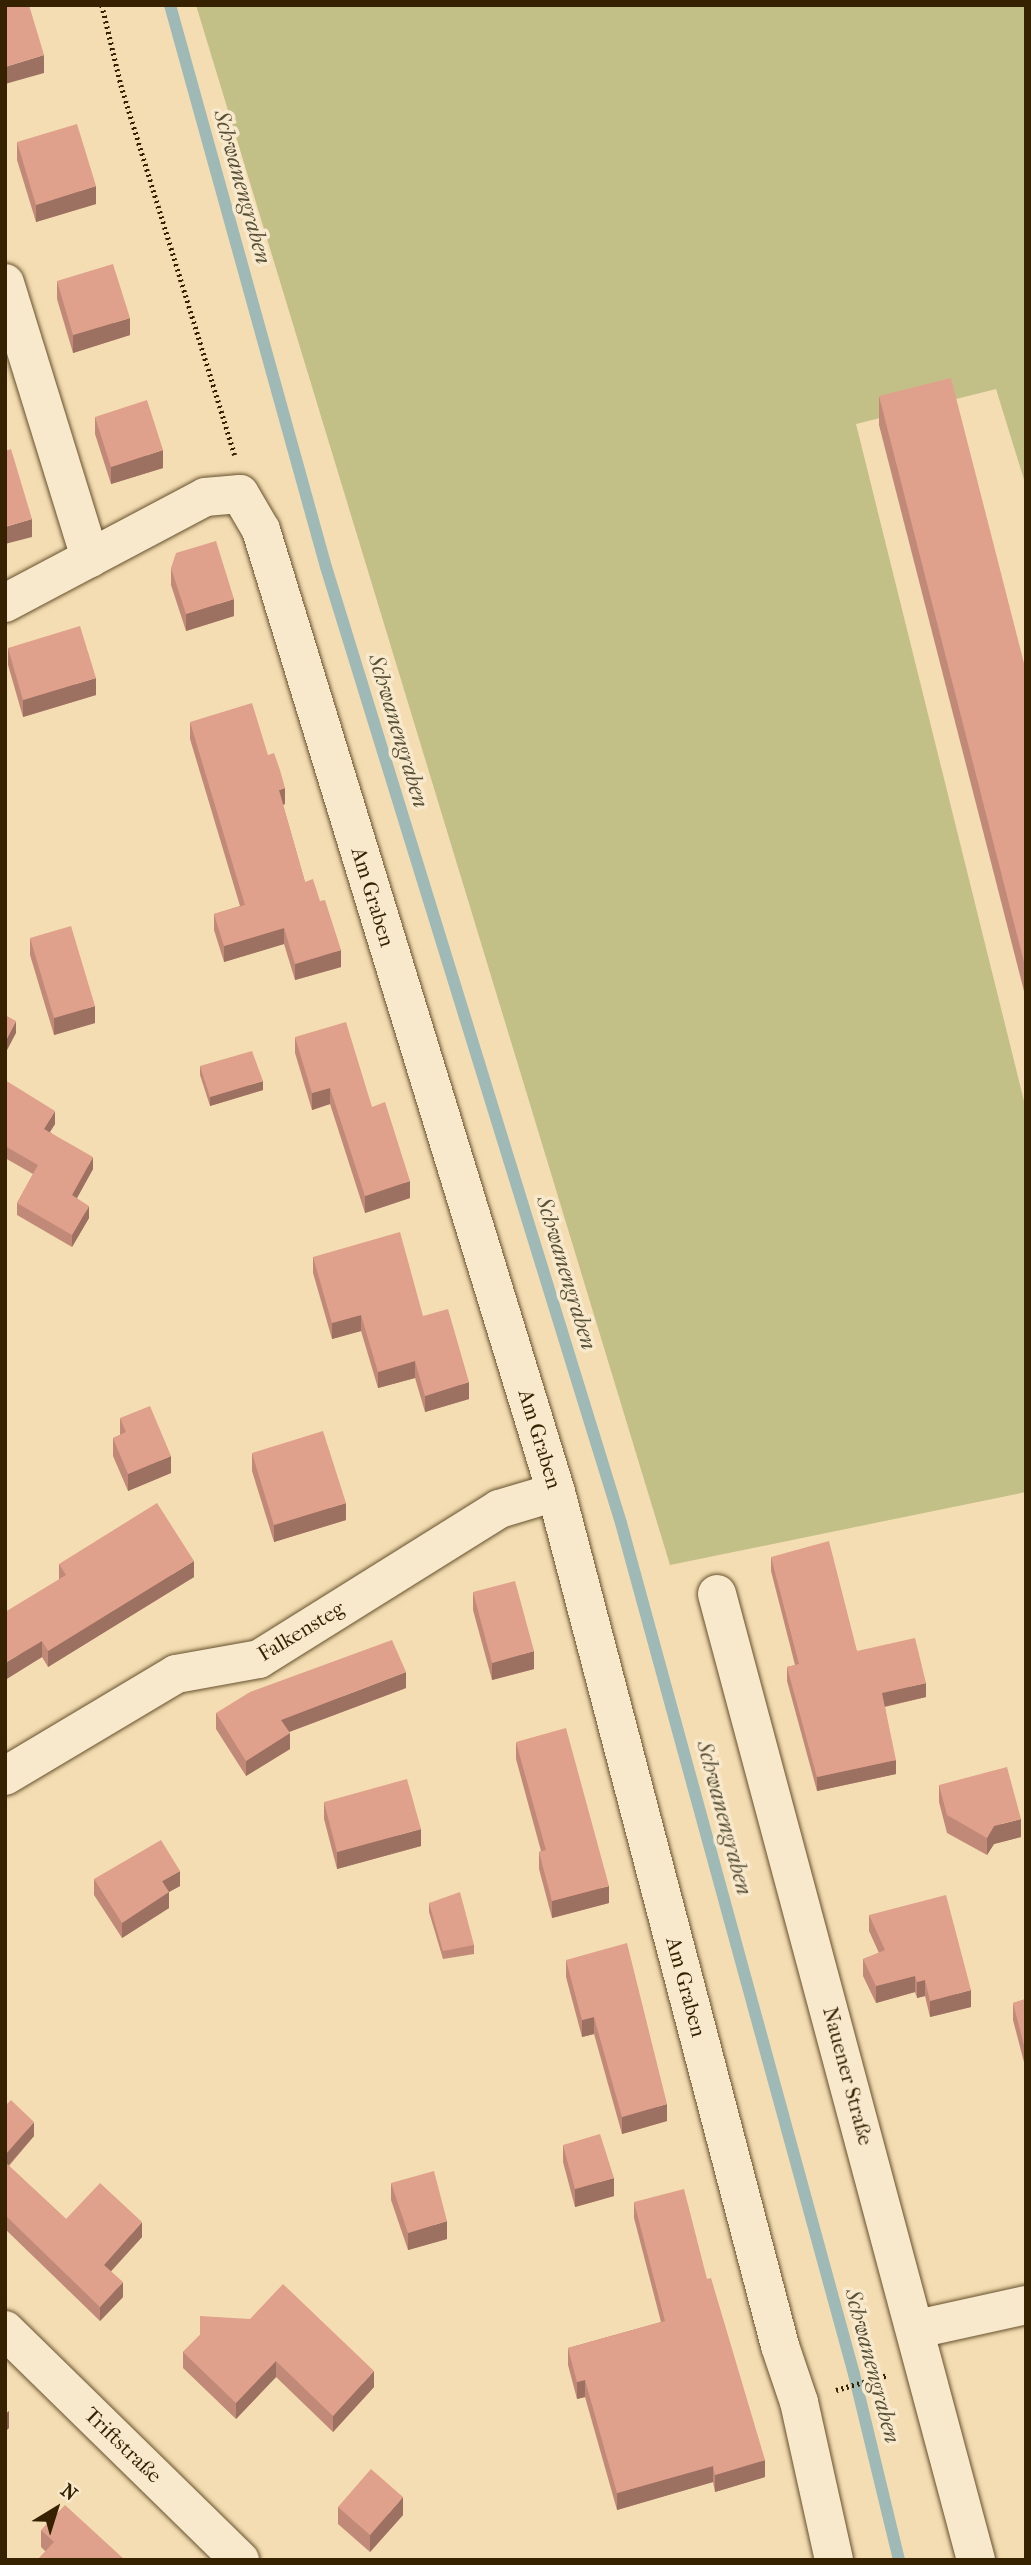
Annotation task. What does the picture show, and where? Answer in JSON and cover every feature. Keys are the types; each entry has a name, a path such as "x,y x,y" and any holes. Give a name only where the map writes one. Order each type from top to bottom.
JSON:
{"street":[{"path":"5,283 90,558"},
{"path":"5,603 205,497 240,494"},
{"name":"Am Graben","path":"240,494 261,530 556,1492 780,2346 799,2402 834,2560"},
{"name":"Falkensteg","path":"5,1776 176,1674 259,1659 499,1509 556,1492"},
{"name":"Nauener Straße","path":"717,1594 917,2329 976,2560"},
{"path":"917,2329 1026,2305"},
{"name":"Triftstraße","path":"5,2330 240,2560"}],"path":[{"path":"102,5 121,85 233,438 240,494"},
{"path":"830,2392 882,2376"}],"shaded area":[{"path":"196,5 1026,5 1026,486 996,389 856,424 1026,1109 1026,1492 670,1565"}],"building":[{"path":"5,5 29,5 44,55 5,67"},
{"path":"77,124 96,186 36,205 17,142"},
{"path":"113,264 130,318 73,335 57,281"},
{"path":"951,378 1026,671 1026,970 879,396"},
{"path":"147,400 163,450 111,467 95,417"},
{"path":"11,449 32,519 5,527 5,451"},
{"path":"216,541 234,599 186,614 171,568 176,553"},
{"path":"80,626 96,678 23,700 8,648"},
{"path":"252,703 268,755 274,753 280,770 285,788 279,790 305,882 313,879 320,901 325,900 341,950 295,964 284,928 224,946 214,914 245,905 190,722"},
{"path":"71,926 95,1006 54,1018 30,938"},
{"path":"5,1015 16,1021 5,1042"},
{"path":"346,1022 372,1107 385,1102 410,1181 365,1196 330,1088 312,1093 295,1037"},
{"path":"252,1051 263,1081 210,1097 200,1066"},
{"path":"5,1080 55,1111 44,1129 93,1157 72,1195 89,1206 72,1235 17,1203 38,1165 5,1146"},
{"path":"400,1232 423,1316 448,1309 469,1382 425,1396 415,1361 378,1372 361,1315 332,1323 313,1257"},
{"path":"150,1406 171,1456 128,1474 113,1438 126,1432 120,1418"},
{"path":"323,1431 346,1503 274,1525 252,1453"},
{"path":"157,1503 194,1561 48,1651 42,1641 5,1663 5,1612 66,1575 59,1564"},
{"path":"829,1541 857,1651 915,1638 926,1683 882,1693 896,1760 817,1777 787,1667 799,1664 771,1557"},
{"path":"515,1581 534,1651 492,1663 473,1592"},
{"path":"392,1640 406,1672 281,1720 290,1733 246,1761 216,1713 250,1692"},
{"path":"566,1728 609,1886 552,1901 539,1852 546,1850 516,1742"},
{"path":"1007,1767 1021,1819 994,1826 987,1838 947,1815 939,1785"},
{"path":"407,1779 421,1829 337,1852 324,1802"},
{"path":"161,1840 180,1871 162,1881 169,1892 122,1923 94,1879"},
{"path":"460,1892 474,1945 443,1951 429,1903"},
{"path":"946,1895 971,1990 930,2001 925,1980 917,1982 915,1976 876,1986 863,1959 885,1950 869,1915"},
{"path":"627,1943 667,2104 622,2117 594,2017 582,2020 566,1960"},
{"path":"1026,1999 1026,2049 1025,2049 1013,2003"},
{"path":"11,2100 34,2122 5,2155 5,2106"},
{"path":"600,2134 614,2178 575,2189 563,2145"},
{"path":"5,2162 66,2219 100,2183 142,2222 104,2265 123,2282 100,2307 5,2215"},
{"path":"434,2171 447,2221 408,2233 391,2183"},
{"path":"684,2189 707,2279 711,2278 765,2460 715,2475 713,2466 617,2493 585,2380 577,2382 568,2348 665,2321 634,2202"},
{"path":"283,2284 374,2371 333,2416 276,2361 236,2403 183,2352 200,2335 200,2316 250,2319"},
{"path":"371,2469 403,2497 370,2535 338,2507"},
{"path":"65,2505 125,2560 37,2560 54,2542 41,2530"}],"waterway":[{"name":"Schwanengraben","path":"170,5 326,567 621,1523 854,2374 899,2560"}]}
